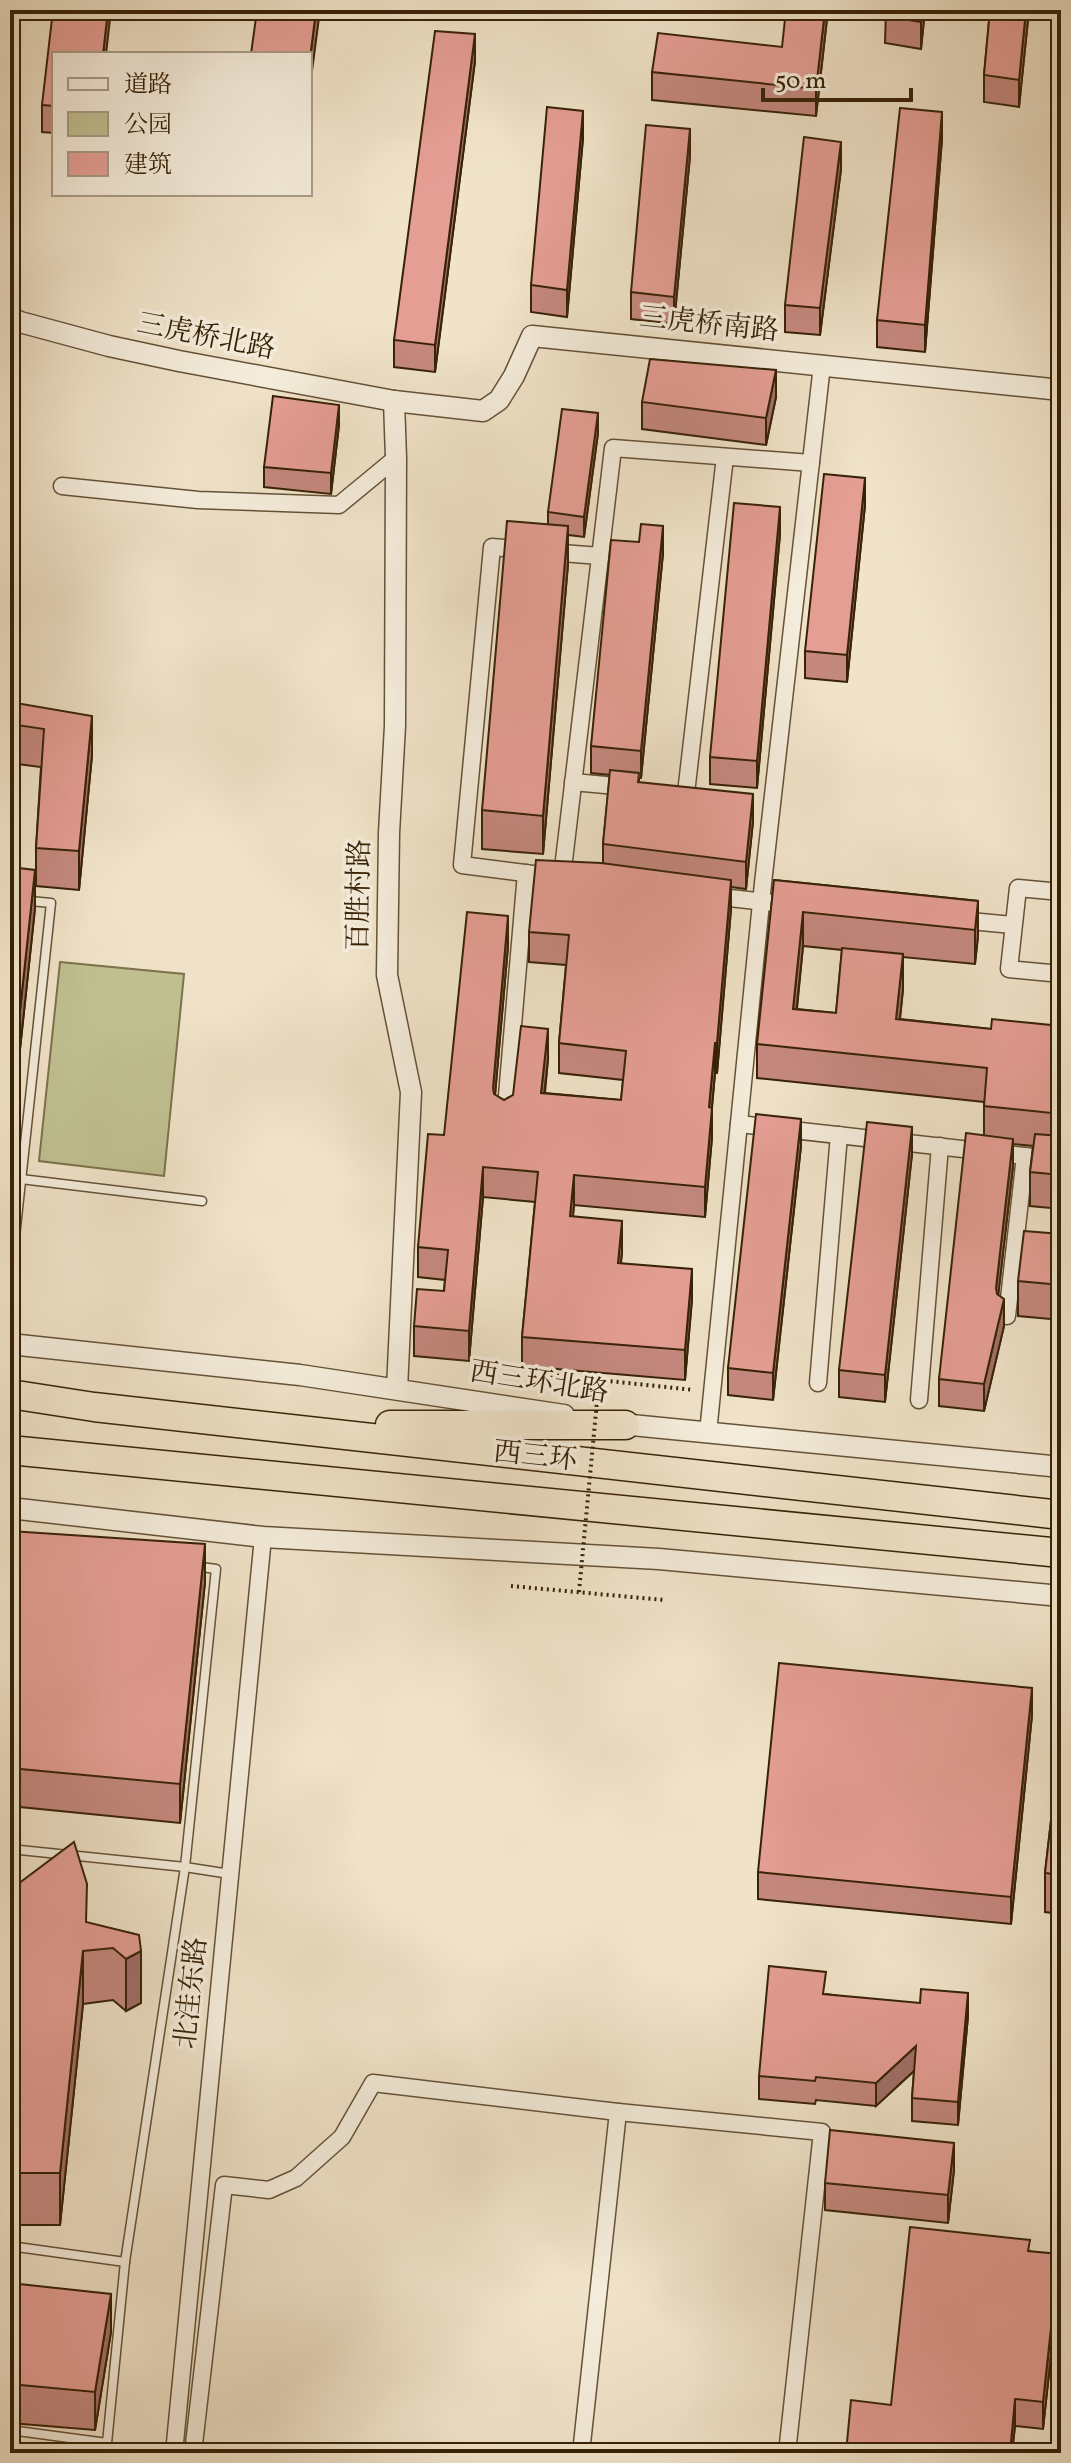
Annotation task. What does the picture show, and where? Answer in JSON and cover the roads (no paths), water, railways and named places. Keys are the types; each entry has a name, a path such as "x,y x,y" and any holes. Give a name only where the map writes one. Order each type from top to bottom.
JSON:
{"highway":[{"name":"西三环","path":"10,1394 94,1407 1061,1515"},
{"path":"10,1403 94,1407"},
{"path":"259,1425 625,1425"},
{"path":"10,1442 91,1457"},
{"name":"西三环","path":"10,1450 1061,1553"}],"street":[{"name":"三虎桥北路","path":"10,317 109,346 394,401"},
{"name":"三虎桥南路","path":"394,401 483,411 499,400 532,336 1061,390"},
{"path":"708,1433 761,902 765,801 822,365"},
{"name":"百胜村路","path":"394,401 395,726 389,833 387,975 411,1092 397,1389"},
{"path":"600,556 492,547 462,865 570,878 573,782 613,448 811,463"},
{"path":"686,793 725,457"},
{"path":"62,486 198,500 339,505 396,458"},
{"path":"573,782 644,789"},
{"path":"504,1119 526,873"},
{"path":"1061,892 1018,888 1009,969 1061,974"},
{"path":"700,894 808,906"},
{"path":"949,919 1013,925"},
{"path":"739,1124 1061,1160"},
{"path":"818,1383 839,1135"},
{"path":"919,1400 940,1146"},
{"path":"1007,1316 1025,1156"},
{"name":"西三环北路","path":"10,1344 300,1375 625,1425 1061,1467"},
{"path":"10,1508 192,1536 263,1537 659,1559 1061,1596"},
{"name":"北洼东路","path":"174,2453 263,1537"},
{"path":"193,2453 224,2185 269,2190 296,2178 342,2137 373,2083 822,2132 787,2453"},
{"path":"581,2453 618,2112"}],"lane":[{"path":"10,899 51,903 10,1283"},
{"path":"21,1179 202,1201"},
{"path":"10,2430 107,2443 125,2262 185,1867 216,1569 189,1566 190,1555"},
{"path":"10,1849 230,1874"},
{"path":"10,2246 125,2262"}]}
